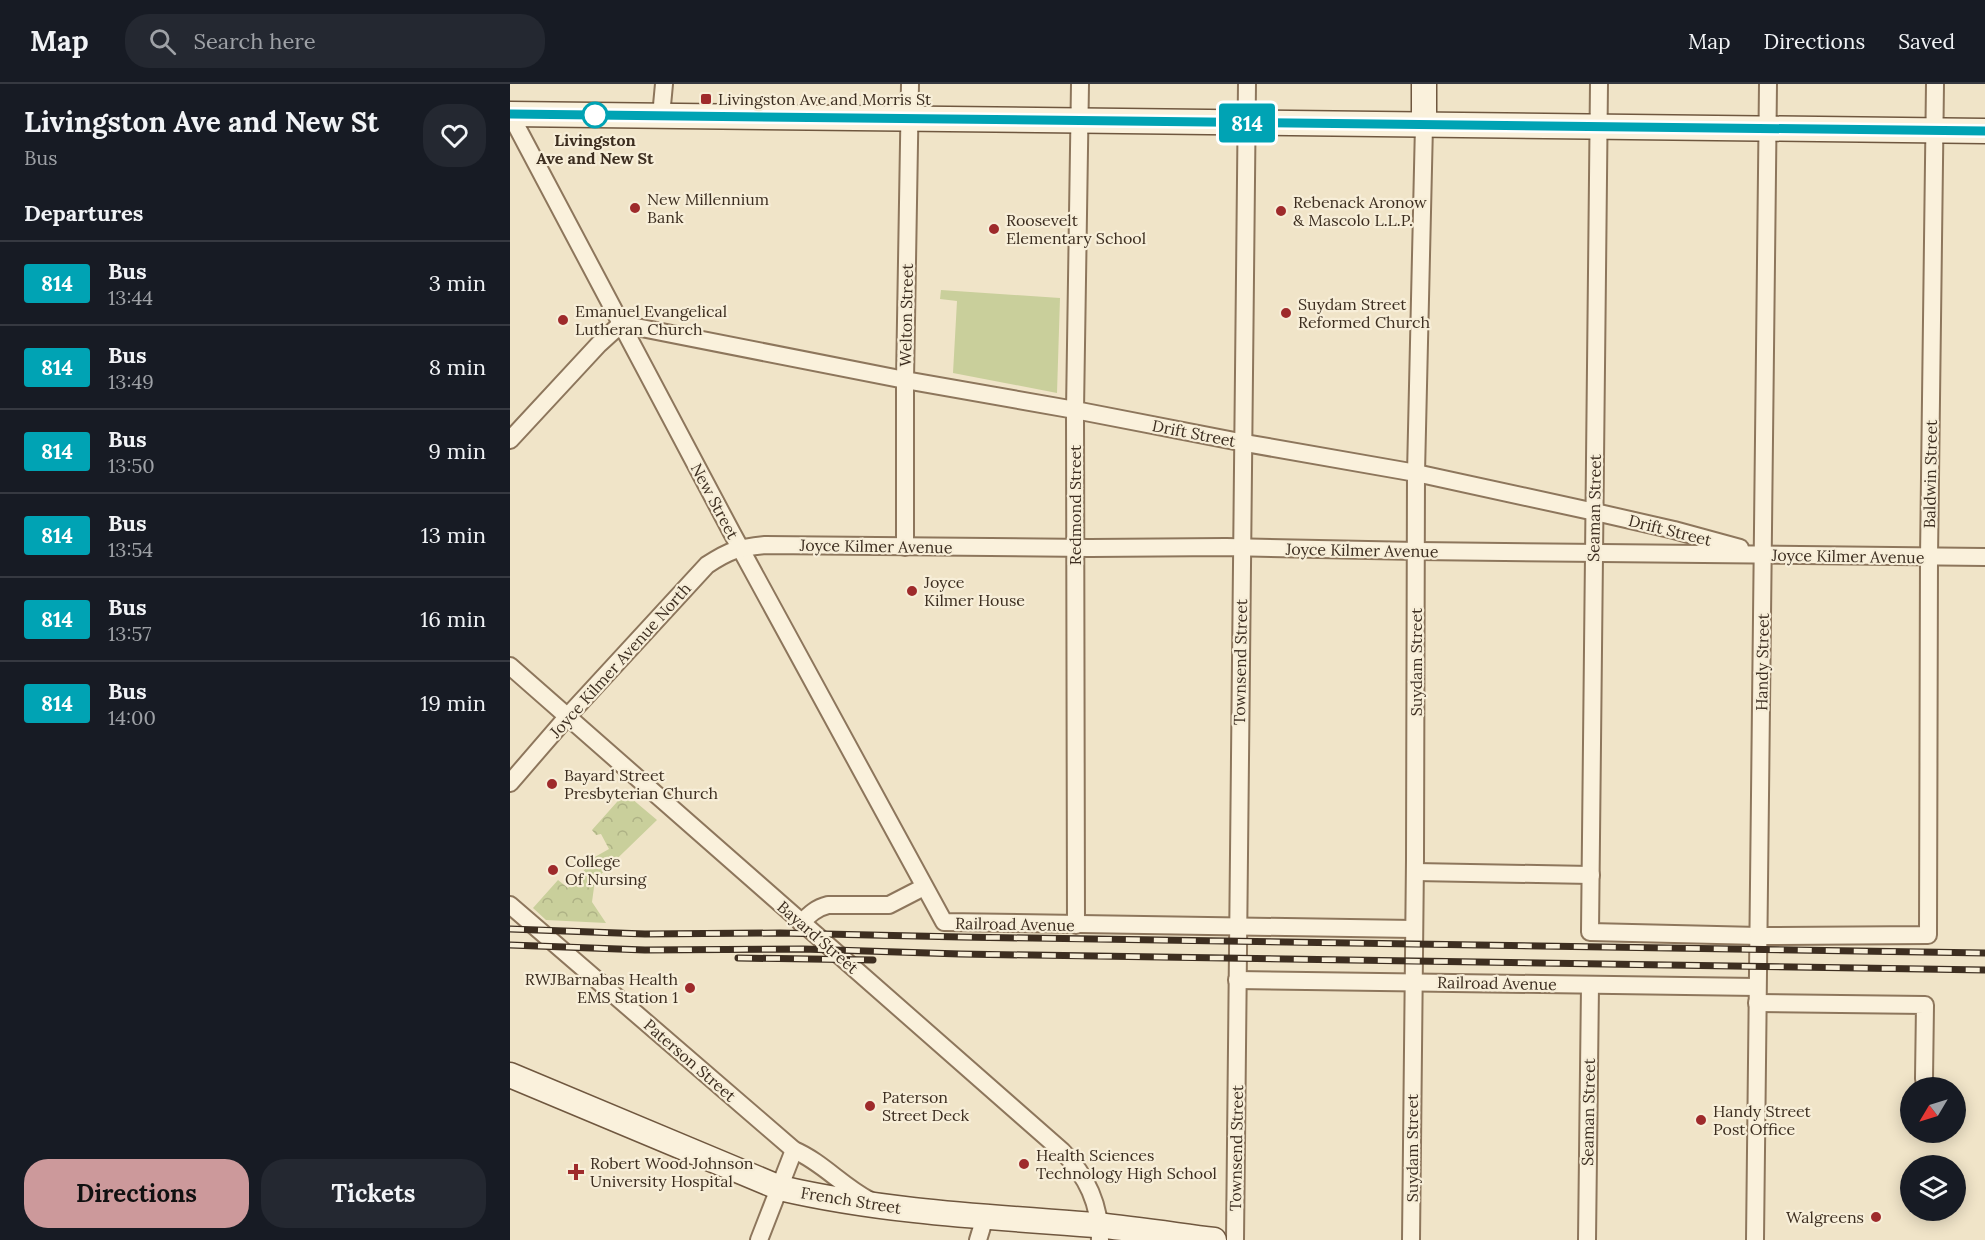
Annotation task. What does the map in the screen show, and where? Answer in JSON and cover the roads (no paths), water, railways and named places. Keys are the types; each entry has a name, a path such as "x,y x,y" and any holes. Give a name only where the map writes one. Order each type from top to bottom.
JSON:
{"main road":[{"name":"Suydam Street","path":"1424,84 1424,125"},
{"path":"510,114 1985,131"},
{"name":"French Street","path":"510,1075 780,1188 819,1197 1099,1233 1214,1240"}],"street":[{"path":"661,116 664,84"},
{"name":"Welton Street","path":"905,547 905,380 910,84"},
{"name":"Redmond Street","path":"1077,925 1075,410 1080,84"},
{"name":"Townsend Street","path":"1235,1240 1247,84"},
{"name":"Seaman Street","path":"1599,84 1590,932 1758,936"},
{"name":"Handy Street","path":"1755,1240 1768,84"},
{"name":"Baldwin Street","path":"1758,936 1928,935 1929,556 1935,84"},
{"name":"New Street","path":"510,114 924,887"},
{"name":"Suydam Street","path":"1411,1240 1416,473 1424,125"},
{"path":"510,440 599,344 621,324"},
{"name":"Drift Street","path":"621,324 905,380 1416,473 1674,530 1764,555"},
{"name":"Joyce Kilmer Avenue","path":"740,547 765,545 1242,547 1985,557"},
{"name":"Joyce Kilmer Avenue North","path":"510,783 567,717 707,565 740,547"},
{"name":"Bayard Street","path":"510,666 1072,1161 1094,1197 1099,1212 1099,1233"},
{"path":"1415,872 1591,875"},
{"path":"801,923 820,907 889,905 924,887"},
{"name":"Railroad Avenue","path":"924,887 944,922 1414,929"},
{"name":"Paterson Street","path":"510,904 794,1150 808,1156 857,1194 878,1205"},
{"name":"Railroad Avenue","path":"1237,980 1590,985 1925,1005 1924,1077"},
{"name":"Seaman Street","path":"1587,1240 1590,985"},
{"path":"759,1240 794,1150"},
{"path":"978,1240 985,1217"}],"railway":[{"path":"510,929 645,934 780,933 1985,953"},
{"path":"510,945 645,950 803,949 960,954 1985,970"},
{"path":"738,958 873,960"}],"place":[{"name":"Livingston Ave and Morris St","path":"706,99"},
{"name":"Livingston Ave and New St","path":"595,115"},
{"name":"New Millennium Bank","path":"635,208"},
{"name":"Rebenack Aronow & Mascolo L.L.P.","path":"1281,211"},
{"name":"Roosevelt Elementary School","path":"994,229"},
{"name":"Suydam Street Reformed Church","path":"1286,313"},
{"name":"Emanuel Evangelical Lutheran Church","path":"563,320"},
{"name":"Joyce Kilmer House","path":"912,591"},
{"name":"Bayard Street Presbyterian Church","path":"552,784"},
{"name":"College Of Nursing","path":"553,870"},
{"name":"RWJBarnabas Health EMS Station 1","path":"690,988"},
{"name":"Paterson Street Deck","path":"870,1106"},
{"name":"Handy Street Post Office","path":"1701,1120"},
{"name":"Health Sciences Technology High School","path":"1024,1164"},
{"name":"Robert Wood Johnson University Hospital","path":"576,1172"},
{"name":"Walgreens","path":"1876,1217"}]}
